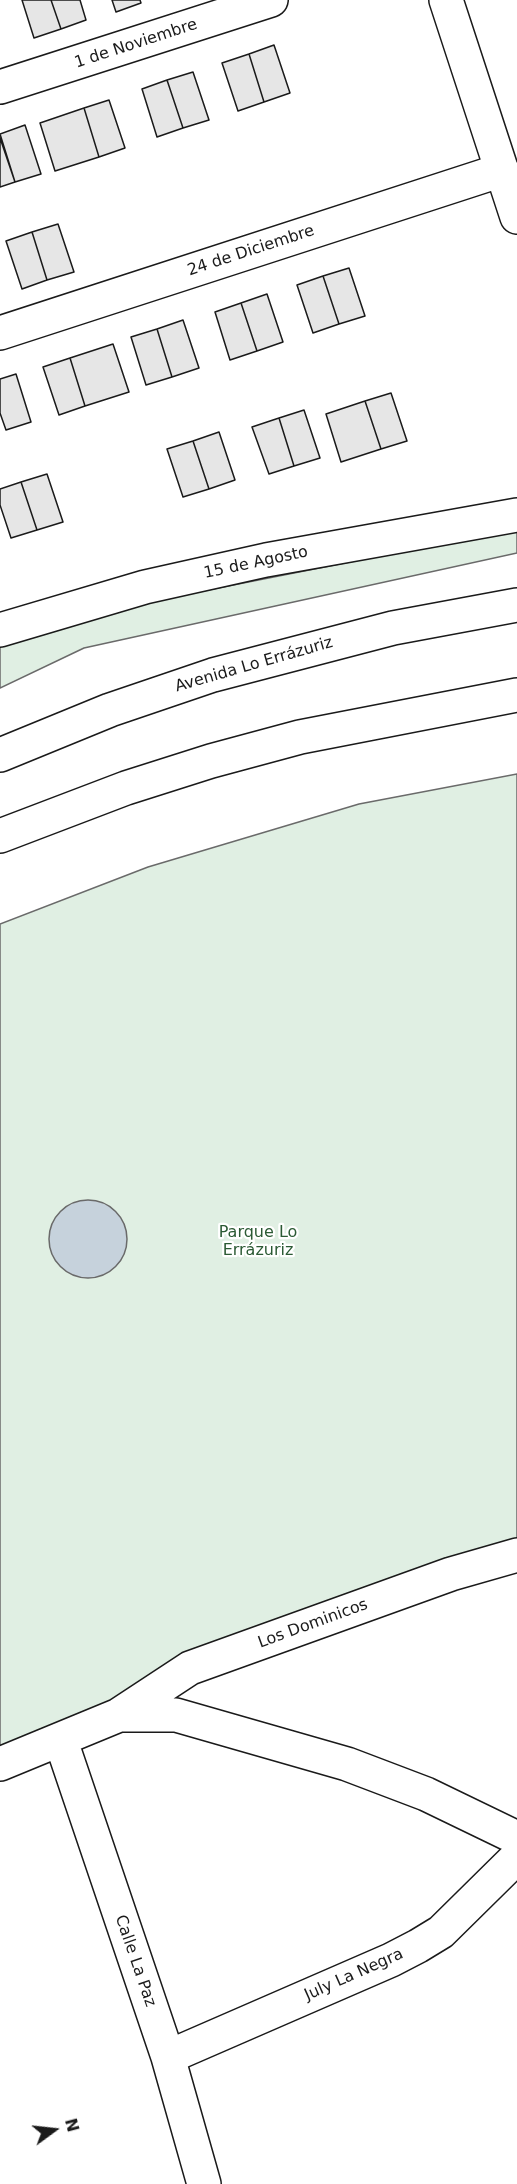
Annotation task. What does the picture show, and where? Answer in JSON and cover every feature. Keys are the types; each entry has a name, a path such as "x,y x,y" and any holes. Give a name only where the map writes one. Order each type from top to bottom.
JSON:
{"street":[{"name":"1 de Noviembre","path":"0,87 271,0"},
{"path":"446,0 517,217"},
{"name":"24 de Diciembre","path":"0,333 502,170"},
{"name":"15 de Agosto","path":"0,630 145,587 266,560 517,515"},
{"name":"Avenida Lo Errázuriz","path":"0,755 110,710 213,675 393,628 517,605"},
{"path":"0,836 126,789 211,761 300,737 517,695"},
{"name":"Los Dominicos","path":"0,1764 61,1741 119,1715 190,1668 451,1574 517,1555"},
{"name":"Los Dominicos","path":"119,1715 177,1715 277,1742 347,1764 426,1794 517,1838"},
{"name":"Calle La Paz","path":"61,1741 168,2057 204,2184"},
{"name":"July La Negra","path":"168,2057 418,1946 441,1932 517,1857"}],"green space":[{"path":"517,529 517,553 84,648 0,688 0,642 142,603"},
{"name":"Parque Lo Errázuriz","path":"517,774 517,1559 0,1746 0,924 148,867 359,804"}],"shaded area":[{"path":"80,1200 96,1200 110,1206 121,1217 127,1231 127,1247 121,1261 110,1272 96,1278 80,1278 66,1272 55,1261 49,1247 49,1231 55,1217 66,1206"}],"building":[{"path":"22,0 51,0 61,29 34,38"},
{"path":"51,0 80,0 86,20 61,29"},
{"path":"112,0 140,0 141,3 116,12"},
{"path":"274,45 290,93 264,102 249,54"},
{"path":"249,54 264,102 238,111 222,63"},
{"path":"193,72 209,120 183,128 167,80"},
{"path":"167,80 183,128 157,137 142,89"},
{"path":"109,100 125,148 99,157 84,108"},
{"path":"84,108 99,157 55,171 40,123"},
{"path":"25,125 41,174 15,182 0,134"},
{"path":"0,138 15,182 0,187"},
{"path":"58,224 74,272 47,280 32,232"},
{"path":"32,232 47,280 22,289 6,241"},
{"path":"349,268 365,316 339,324 323,276"},
{"path":"323,276 339,324 313,333 297,285"},
{"path":"267,294 283,342 257,351 241,303"},
{"path":"241,303 257,351 230,360 215,312"},
{"path":"183,320 199,368 172,377 157,329"},
{"path":"157,329 172,377 146,385 131,337"},
{"path":"113,344 129,392 85,406 70,358"},
{"path":"70,358 85,406 59,415 43,367"},
{"path":"16,374 31,422 6,430 0,413 0,379"},
{"path":"391,393 407,441 381,449 365,401"},
{"path":"365,401 381,449 341,462 326,414"},
{"path":"304,410 320,458 294,466 279,418"},
{"path":"279,418 294,466 269,474 252,427"},
{"path":"219,432 235,480 209,489 193,441"},
{"path":"193,441 209,489 183,497 167,449"},
{"path":"47,474 63,522 37,530 21,482"},
{"path":"21,482 37,530 11,538 0,505 0,489"}]}
